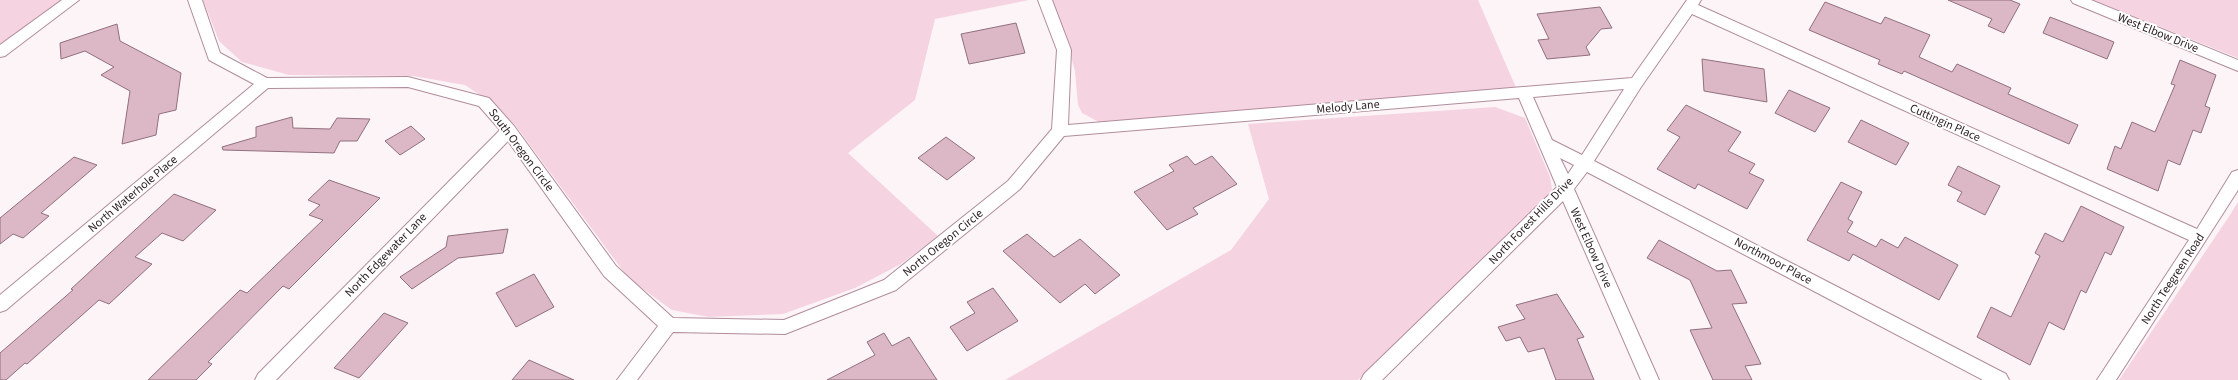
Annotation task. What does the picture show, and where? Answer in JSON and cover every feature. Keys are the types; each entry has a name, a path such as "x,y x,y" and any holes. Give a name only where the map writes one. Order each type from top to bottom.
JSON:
{"street":[{"path":"0,52 72,0"},
{"name":"South Oregon Circle","path":"195,0 214,56 265,83 408,82 484,102 509,130 610,271 669,326"},
{"path":"1045,0 1064,50 1060,131"},
{"name":"West Elbow Drive","path":"2078,0 2238,66"},
{"name":"North Forest Hills Drive","path":"1370,380 1565,190 1585,163 1636,83 1692,3"},
{"name":"Cuttingin Place","path":"1692,3 2200,238"},
{"name":"North Waterhole Place","path":"0,305 265,83"},
{"name":"Melody Lane","path":"1060,131 1636,83"},
{"name":"West Elbow Drive","path":"1524,93 1565,190 1650,380"},
{"name":"North Edgewater Lane","path":"264,380 509,130"},
{"name":"North Oregon Circle","path":"669,326 785,327 890,285 1014,185 1060,131"},
{"name":"Northmoor Place","path":"1545,143 2000,380"},
{"name":"North Teegreen Road","path":"2106,380 2200,238 2238,176"},
{"path":"626,380 669,326"}],"shaded area":[{"path":"0,0 64,0 0,46"},
{"path":"203,0 1029,0 935,19 915,100 848,153 938,236 901,264 855,288 783,314 709,317 672,310 629,279 515,125 495,105 465,85 413,76 289,75 242,62 219,41"},
{"path":"1051,0 1478,0 1517,90 1099,122 1082,113 1078,105 1075,71 1066,39"},
{"path":"2093,0 2238,0 2238,58"},
{"path":"1495,107 1525,118 1550,177 1552,189 1547,197 1358,380 1005,380 1231,250 1269,199 1248,124"},
{"path":"2238,202 2238,380 2119,380 2230,215"}],"building":[{"path":"1948,0 2010,0 2020,4 2004,33 1988,26 1992,19"},
{"path":"1825,2 1881,24 1885,17 1930,35 1919,57 1952,72 1957,64 2011,88 2008,94 2078,125 2069,144 1904,71 1902,74 1878,64 1880,60 1809,30"},
{"path":"1600,7 1612,28 1601,29 1586,47 1590,55 1547,59 1538,40 1549,39 1537,14"},
{"path":"2050,17 2114,42 2107,59 2043,33"},
{"path":"1016,23 1025,53 969,64 961,34"},
{"path":"117,24 120,41 181,73 176,110 159,114 156,135 122,144 130,91 101,75 114,67 85,51 61,59 60,43"},
{"path":"1702,59 1764,69 1767,102 1704,91"},
{"path":"2180,60 2216,75 2205,106 2210,108 2201,133 2193,130 2180,165 2168,160 2158,191 2107,169 2115,146 2121,149 2132,122 2155,132 2175,85 2171,84"},
{"path":"1789,90 1830,108 1815,132 1775,113"},
{"path":"1686,105 1741,132 1728,151 1755,164 1749,173 1764,180 1747,209 1698,184 1695,189 1657,169 1680,137 1667,130"},
{"path":"292,117 293,128 330,129 337,118 370,119 357,141 340,141 334,153 223,150 222,147 256,137 256,127"},
{"path":"1861,120 1909,143 1896,165 1848,142"},
{"path":"411,126 425,139 400,155 385,141"},
{"path":"946,137 975,158 947,180 918,158"},
{"path":"1187,156 1195,165 1212,156 1237,184 1193,208 1198,214 1167,230 1134,192 1174,171 1169,165"},
{"path":"74,157 97,165 41,213 49,216 23,238 13,234 0,244 0,218"},
{"path":"1958,166 2000,186 1985,215 1957,201 1962,192 1948,185"},
{"path":"329,180 380,198 289,289 283,286 208,362 212,364 196,380 148,380 240,290 247,293 323,220 309,215 320,205 308,200"},
{"path":"1841,182 1862,192 1848,219 1853,222 1847,232 1876,247 1881,239 1898,248 1905,237 1958,265 1939,300 1853,254 1849,261 1807,240"},
{"path":"174,194 216,210 183,241 162,233 135,257 152,264 109,304 99,300 27,364 25,363 6,380 0,380 0,353 73,290 71,289"},
{"path":"2081,206 2124,227 2111,255 2105,252 2086,293 2081,290 2064,330 2049,322 2030,365 1977,337 1991,307 2011,317 2040,256 2035,253 2045,233 2063,242"},
{"path":"508,229 503,253 458,258 412,289 400,277 446,247 448,236"},
{"path":"1027,234 1054,257 1080,239 1120,275 1095,294 1085,284 1060,303 1003,251"},
{"path":"1659,240 1717,271 1731,270 1747,303 1732,304 1761,364 1745,366 1752,380 1713,380 1690,330 1712,328 1690,280 1647,258"},
{"path":"534,274 554,307 516,327 496,293"},
{"path":"993,288 1018,321 967,351 950,327 975,313 967,302"},
{"path":"1557,294 1584,337 1577,339 1594,380 1556,380 1544,348 1528,352 1520,337 1506,341 1498,327 1525,319 1516,305"},
{"path":"384,313 408,323 359,378 334,368"},
{"path":"884,333 892,346 909,337 937,380 827,380 875,355 867,342"},
{"path":"529,360 574,380 512,380"}]}
